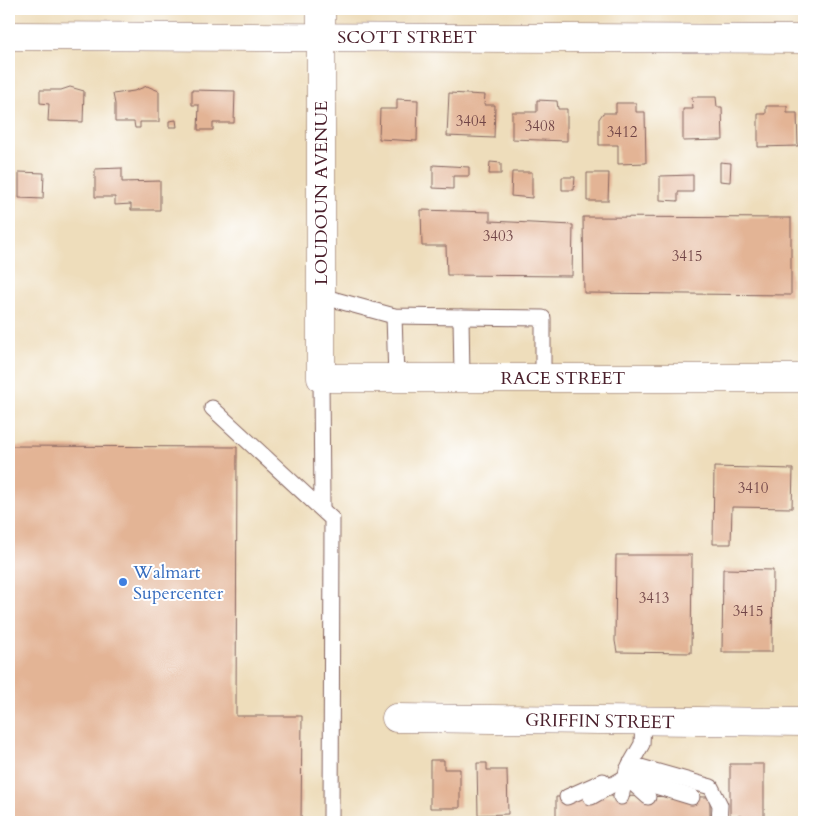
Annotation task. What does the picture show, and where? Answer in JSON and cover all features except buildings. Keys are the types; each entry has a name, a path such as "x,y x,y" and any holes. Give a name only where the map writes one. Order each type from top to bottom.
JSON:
{"street":[{"name":"LOUDOUN AVENUE","path":"321,9 321,378"},
{"name":"SCOTT STREET","path":"9,36 804,39"},
{"name":"RACE STREET","path":"321,378 804,378"},
{"name":"GRIFFIN STREET","path":"396,718 804,722"}],"lane":[{"path":"321,296 394,316 543,318 543,378"},
{"path":"394,316 396,377"},
{"path":"461,318 462,377"},
{"path":"321,378 322,508"},
{"path":"212,408 332,519 331,822"},
{"path":"621,797 627,771 642,744 643,721"},
{"path":"627,771 669,797"},
{"path":"597,797 627,771"},
{"path":"627,771 648,797"},
{"path":"627,771 692,797"},
{"path":"567,797 627,771 711,787 720,805 719,822"}],"place":[{"name":"Walmart Supercenter","path":"123,582"}]}
